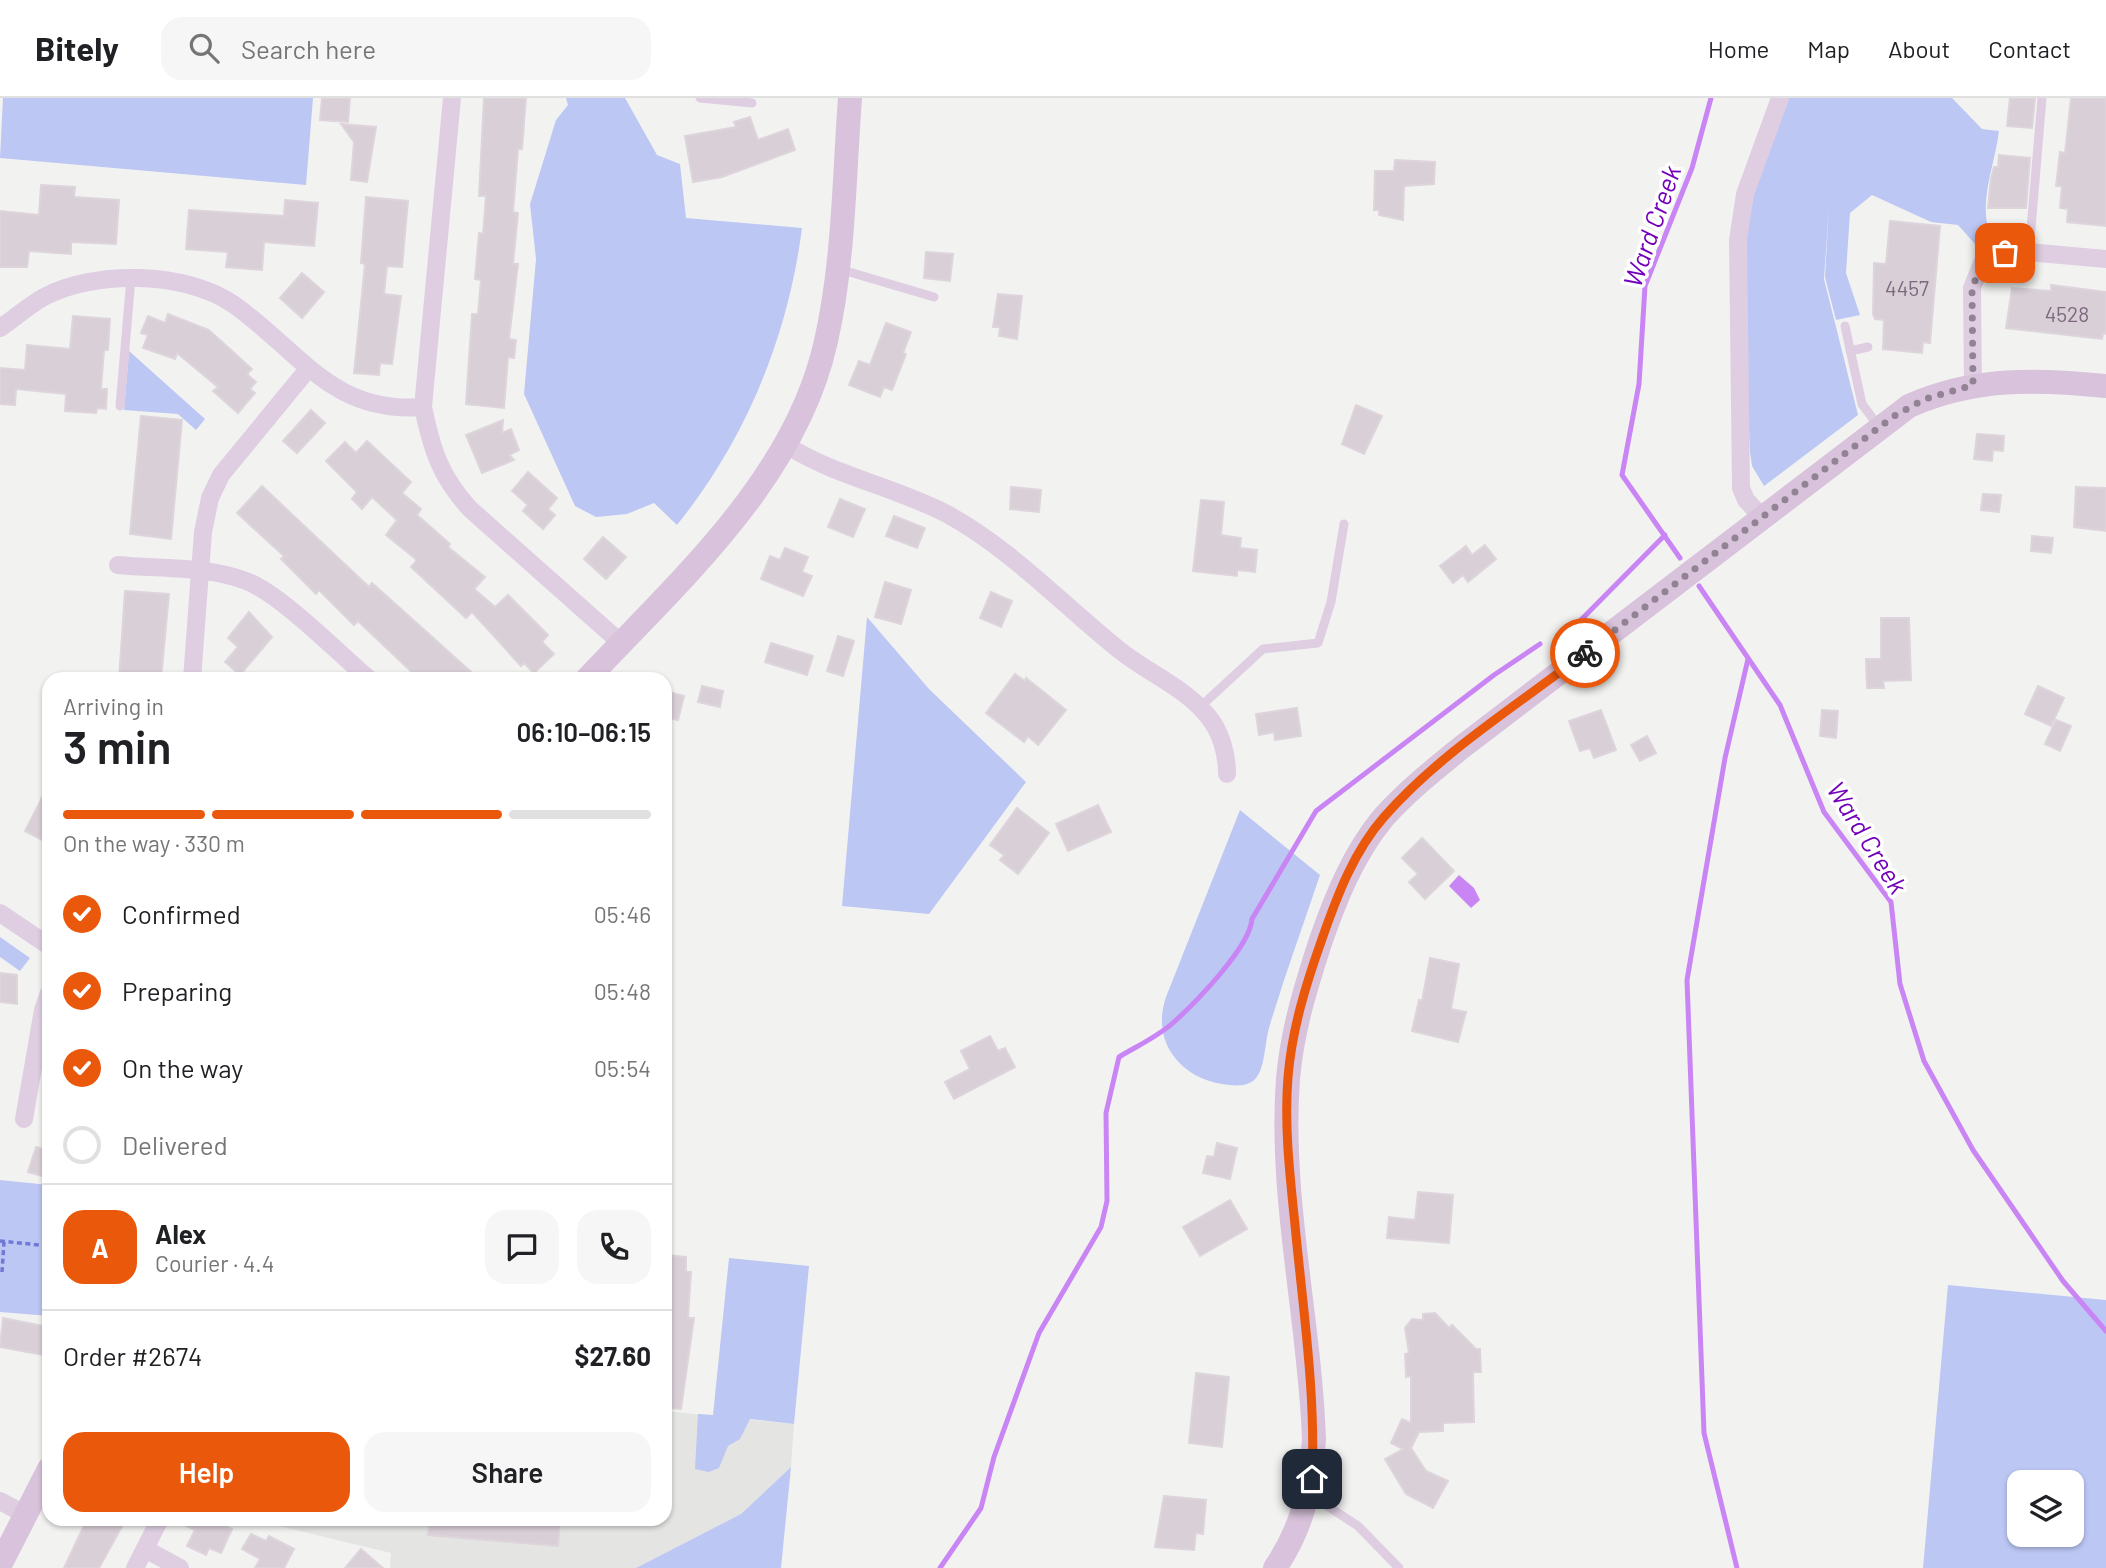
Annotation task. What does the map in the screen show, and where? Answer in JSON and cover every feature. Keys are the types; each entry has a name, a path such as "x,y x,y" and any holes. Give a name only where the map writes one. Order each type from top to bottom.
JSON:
{"street":[{"path":"452,98 423,407 432,450 449,485 470,509 621,643"},
{"path":"594,672 752,496 786,445 801,416 826,341 838,268 850,98"},
{"path":"1762,517 1746,500 1741,488 1738,240 1745,194 1780,98"},
{"path":"1973,385 1972,288 1976,272 1990,257 2017,251 2106,259"},
{"path":"0,328 43,298 85,281 131,278 192,286 232,303 332,387 365,402 399,409 423,407"},
{"path":"193,672 206,514 221,475 308,369"},
{"path":"1275,1568 1292,1540 1309,1494 1314,1439 1290,1178 1288,1077 1302,999 1329,920 1350,869 1373,831 1413,786 1909,406 1950,390 1973,385 2029,380 2106,386"},
{"path":"786,445 809,458 923,502 966,525 1003,552 1119,650 1200,707 1219,735 1227,774"},
{"path":"118,565 200,572 245,581 265,591 361,672"},
{"path":"0,913 42,941"},
{"path":"24,1119 42,1016"},
{"path":"0,1565 42,1483"},
{"path":"0,1501 26,1514"},
{"path":"135,1568 156,1526"},
{"path":"145,1549 180,1568"}],"lane":[{"path":"700,98 752,103"},
{"path":"2029,252 2042,98"},
{"path":"838,268 934,297"},
{"path":"120,406 131,278"},
{"path":"1845,326 1862,404 1879,427"},
{"path":"1850,351 1868,346"},
{"path":"1200,707 1263,649 1318,643 1331,602 1344,524"},
{"path":"1309,1494 1359,1526 1399,1568"}],"path":[{"path":"2,1272 2,1241 42,1245"}],"shaded area":[{"path":"3,98 313,98 306,185 0,158"},
{"path":"566,98 625,98 657,155 680,164 686,218 802,228 786,308 760,385 724,458 677,525 654,503 627,514 596,517 575,506 524,394 536,259 530,204 556,120 568,105"},
{"path":"1784,98 1952,98 1982,129 1999,131 1987,196 1990,235 1975,244 1958,225 1931,222 1872,195 1850,213 1846,273 1860,315 1836,320 1825,277 1829,207 1824,279 1858,415 1764,486 1752,466 1750,452 1742,274 1745,214"},
{"path":"129,351 205,419 196,430 178,414 124,410"},
{"path":"867,617 929,689 1026,782 929,914 842,906"},
{"path":"1240,810 1320,875 1275,1009 1260,1070 1255,1079 1245,1085 1229,1085 1198,1076 1174,1057 1163,1030 1162,1014 1166,997"},
{"path":"1459,875 1474,888 1480,900 1471,908 1449,886"},
{"path":"0,937 30,958 20,971 0,957"},
{"path":"0,1180 42,1184 42,1315 0,1312"},
{"path":"729,1258 809,1266 794,1424 750,1419 740,1439 728,1446 719,1468 709,1472 695,1469 698,1414 713,1415"},
{"path":"1948,1285 2106,1300 2106,1568 1923,1568"},
{"path":"672,1412 794,1424 791,1467 741,1514 636,1568 390,1568 391,1553 279,1526 672,1526"},
{"path":"791,1467 781,1568 636,1568 741,1514"}],"building":[{"path":"322,98 350,98 348,122 320,120"},
{"path":"484,98 526,98 522,149 518,149 513,212 518,213 513,264 518,264 509,339 516,340 514,358 508,357 504,408 466,404 472,314 478,314 481,280 475,279 479,233 483,234 486,196 479,196"},
{"path":"2010,98 2035,98 2032,128 2007,126"},
{"path":"2071,98 2106,98 2106,226 2067,222 2068,209 2060,208 2062,186 2056,186 2060,152 2065,153"},
{"path":"750,117 758,140 788,129 795,150 722,177 693,182 685,136 736,127 734,122"},
{"path":"341,124 376,127 367,182 351,180 354,142"},
{"path":"1999,155 2030,158 2026,208 1988,208 1991,179 1994,167 1998,167"},
{"path":"1395,160 1435,162 1434,184 1404,186 1403,220 1379,215 1379,210 1374,210 1375,171 1394,171"},
{"path":"41,185 75,187 74,197 119,200 116,244 71,242 71,254 29,251 27,267 0,267 0,211 39,215"},
{"path":"366,197 408,201 402,267 387,266 384,294 401,296 392,364 380,363 379,375 354,373 365,264 361,263"},
{"path":"285,200 318,203 314,246 264,242 262,270 226,267 228,252 186,249 189,210 284,216"},
{"path":"1890,221 1940,226 1930,343 1923,342 1922,353 1883,349 1884,320 1875,319 1873,314 1874,263 1886,264"},
{"path":"926,252 953,254 950,281 924,278"},
{"path":"302,273 324,292 302,318 280,298"},
{"path":"2051,285 2106,292 2106,334 2103,333 2102,339 2006,328 2012,288 2051,291"},
{"path":"998,294 1022,296 1017,339 999,336 1000,327 993,327"},
{"path":"168,314 209,330 252,369 247,374 256,382 250,389 255,393 238,413 213,391 218,387 177,353 175,359 143,348 148,335 141,333 148,316 165,323"},
{"path":"73,316 110,319 101,389 107,389 106,409 97,408 96,413 65,411 66,394 16,389 15,405 0,404 0,368 25,370 27,345 70,349"},
{"path":"886,323 911,332 892,390 884,387 880,397 849,385 859,361 870,365"},
{"path":"1356,405 1382,416 1364,454 1342,444"},
{"path":"311,410 325,423 297,453 283,441"},
{"path":"141,416 182,420 171,539 130,534"},
{"path":"503,420 502,433 511,429 519,450 509,455 514,460 482,473 466,435"},
{"path":"1977,434 2004,436 2003,451 1993,450 1992,461 1974,459"},
{"path":"367,441 411,482 402,493 421,509 417,515 450,544 448,547 485,577 474,589 495,607 508,595 548,635 542,642 554,654 535,672 524,663 521,666 472,612 466,618 411,567 417,560 386,535 397,520 372,497 362,509 352,499 357,492 326,461 345,442 356,453"},
{"path":"528,472 557,498 548,509 555,515 543,529 523,511 528,505 512,491"},
{"path":"262,486 369,587 372,583 471,672 412,672 358,621 354,625 319,590 316,594 281,559 284,556 237,513"},
{"path":"1011,487 1041,490 1039,512 1010,509"},
{"path":"2076,487 2106,488 2106,531 2074,527"},
{"path":"1983,494 2001,495 1999,512 1981,510"},
{"path":"840,499 865,509 853,537 828,527"},
{"path":"1201,500 1224,502 1221,535 1241,538 1240,548 1257,550 1255,572 1237,570 1237,576 1193,571"},
{"path":"894,516 925,528 917,548 886,536"},
{"path":"2032,536 2053,538 2051,553 2031,551"},
{"path":"603,537 626,557 606,579 584,559"},
{"path":"1485,545 1496,559 1468,582 1463,575 1453,583 1440,566 1466,546 1472,555"},
{"path":"785,548 808,557 802,572 812,576 803,596 761,579 770,556 780,560"},
{"path":"885,582 911,590 901,624 875,617"},
{"path":"125,591 169,594 162,672 119,672"},
{"path":"991,592 1012,601 1001,627 980,618"},
{"path":"249,612 272,637 243,672 237,672 225,662 238,647 228,638"},
{"path":"1881,618 1909,618 1911,680 1883,681 1884,688 1867,688 1866,659 1881,659"},
{"path":"838,636 854,641 843,676 827,671"},
{"path":"771,643 813,656 807,675 765,662"},
{"path":"1015,674 1025,681 1026,678 1066,710 1038,745 1028,736 1024,742 986,713"},
{"path":"702,686 723,691 720,707 698,702"},
{"path":"2038,686 2064,698 2051,726 2025,714"},
{"path":"672,693 684,696 678,720 672,719"},
{"path":"1297,708 1301,736 1275,740 1274,732 1259,735 1256,714"},
{"path":"1601,710 1616,750 1594,758 1590,748 1580,751 1569,721"},
{"path":"1822,710 1838,711 1836,738 1820,736"},
{"path":"2056,720 2071,726 2060,751 2045,744"},
{"path":"1647,736 1656,753 1640,761 1631,745"},
{"path":"42,798 42,840 25,831"},
{"path":"1098,805 1111,832 1068,851 1056,824"},
{"path":"1017,808 1049,833 1018,874 1000,860 1004,855 990,845"},
{"path":"1422,838 1454,871 1425,899 1409,882 1418,874 1402,858"},
{"path":"1430,958 1459,964 1451,1009 1466,1012 1458,1042 1412,1031 1419,1000 1422,1001"},
{"path":"0,973 17,975 17,1004 0,1002"},
{"path":"990,1036 998,1051 1005,1048 1015,1067 954,1099 945,1082 970,1069 961,1051"},
{"path":"1217,1143 1237,1148 1230,1179 1203,1173 1207,1156 1214,1157"},
{"path":"36,1147 42,1149 42,1176 28,1172"},
{"path":"1418,1192 1453,1195 1449,1243 1387,1238 1389,1217 1415,1220"},
{"path":"1230,1200 1247,1229 1200,1256 1183,1227"},
{"path":"672,1256 686,1257 686,1272 691,1272 688,1318 694,1318 681,1409 672,1408"},
{"path":"1435,1313 1449,1328 1452,1325 1476,1349 1480,1349 1481,1372 1473,1372 1474,1422 1443,1423 1443,1431 1419,1432 1411,1448 1426,1471 1448,1481 1433,1508 1406,1494 1385,1459 1403,1449 1391,1443 1402,1419 1411,1423 1411,1376 1406,1377 1405,1354 1409,1353 1405,1328 1412,1319 1423,1320 1423,1314"},
{"path":"3,1318 42,1326 42,1355 0,1347"},
{"path":"1196,1373 1229,1377 1222,1447 1189,1443"},
{"path":"1164,1496 1206,1500 1203,1534 1196,1533 1194,1550 1155,1547"},
{"path":"84,1526 122,1526 99,1568 64,1568"},
{"path":"186,1526 225,1526 232,1529 221,1553 209,1548 206,1555 187,1546 195,1530"},
{"path":"429,1526 559,1526 558,1546 428,1535"},
{"path":"251,1534 266,1541 269,1536 294,1549 284,1568 255,1568 260,1559 242,1549"},
{"path":"361,1549 383,1568 345,1568"}],"waterway":[{"name":"Ward Creek","path":"1680,558 1622,475 1639,384 1645,286 1692,168 1711,98"},
{"path":"1567,634 1665,535"},
{"name":"Ward Creek","path":"1699,586 1780,705 1824,812 1891,902 1900,984 1924,1061 1973,1150 2063,1281 2106,1331"},
{"path":"940,1568 981,1508 994,1457 1039,1333 1101,1227 1107,1201 1106,1113 1119,1057 1168,1027 1220,974 1242,944 1252,919 1316,811 1494,675 1540,644"},
{"path":"1737,1568 1704,1433 1687,980 1725,758 1748,659"}],"way so far":[{"path":"1585,653 1894,416 1925,399 1973,385 1972,288 1976,272 1982,263 1990,257 2005,253"}],"route":[{"path":"1312,1479 1313,1412 1290,1178 1286,1102 1295,1027 1302,999 1340,890 1350,869 1384,817 1413,786 1585,653"}]}
